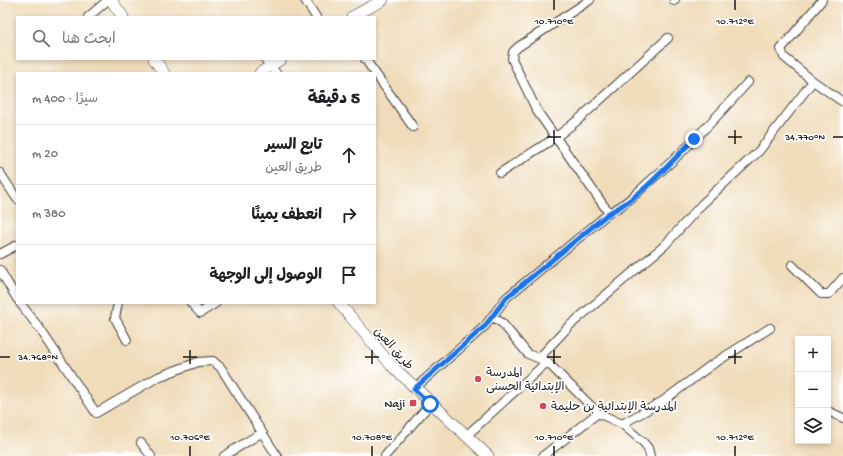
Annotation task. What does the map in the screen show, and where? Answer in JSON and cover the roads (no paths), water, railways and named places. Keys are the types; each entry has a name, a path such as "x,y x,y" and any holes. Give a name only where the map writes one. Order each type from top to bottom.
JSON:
{"main road":[{"path":"110,0 122,16"},
{"path":"354,16 383,0"},
{"path":"155,60 163,72"},
{"path":"261,72 279,60"},
{"name":"طريق العين","path":"340,304 372,345 414,389 488,456"}],"street":[{"path":"89,16 110,0"},
{"path":"305,0 315,16"},
{"path":"590,0 518,47 512,55 512,59 527,93 555,138 609,213"},
{"path":"822,0 781,49 784,57 813,81 843,102"},
{"path":"500,173 555,138 601,100 668,38"},
{"path":"366,60 374,72"},
{"path":"376,74 413,127"},
{"path":"539,358 569,326 665,245 712,194 759,151 813,81"},
{"path":"414,389 464,346 493,317 506,298 609,213 621,207 666,168 715,119 748,82"},
{"path":"0,174 16,198"},
{"path":"0,254 16,246"},
{"path":"792,264 821,294 829,294 843,278"},
{"path":"0,270 16,297"},
{"path":"21,304 40,329 96,413 158,377 198,362 213,361 221,368 276,456"},
{"path":"118,304 115,318 127,340"},
{"path":"192,304 200,313 214,304"},
{"path":"493,317 502,323 528,354 547,362 598,413 622,424 648,448 650,456"},
{"path":"622,424 663,401 710,366 770,328"},
{"path":"466,436 547,362"},
{"path":"384,456 430,404"},
{"path":"831,412 843,418"},
{"path":"544,456 598,413"},
{"path":"224,456 261,433"},
{"path":"141,444 151,456"}],"place":[{"name":"المدرسة الإبتدائية الحسنى","path":"478,379"},
{"name":"Naji","path":"413,403"},
{"name":"المدرسة الإبتدائية بن حليمة","path":"543,406"}]}
